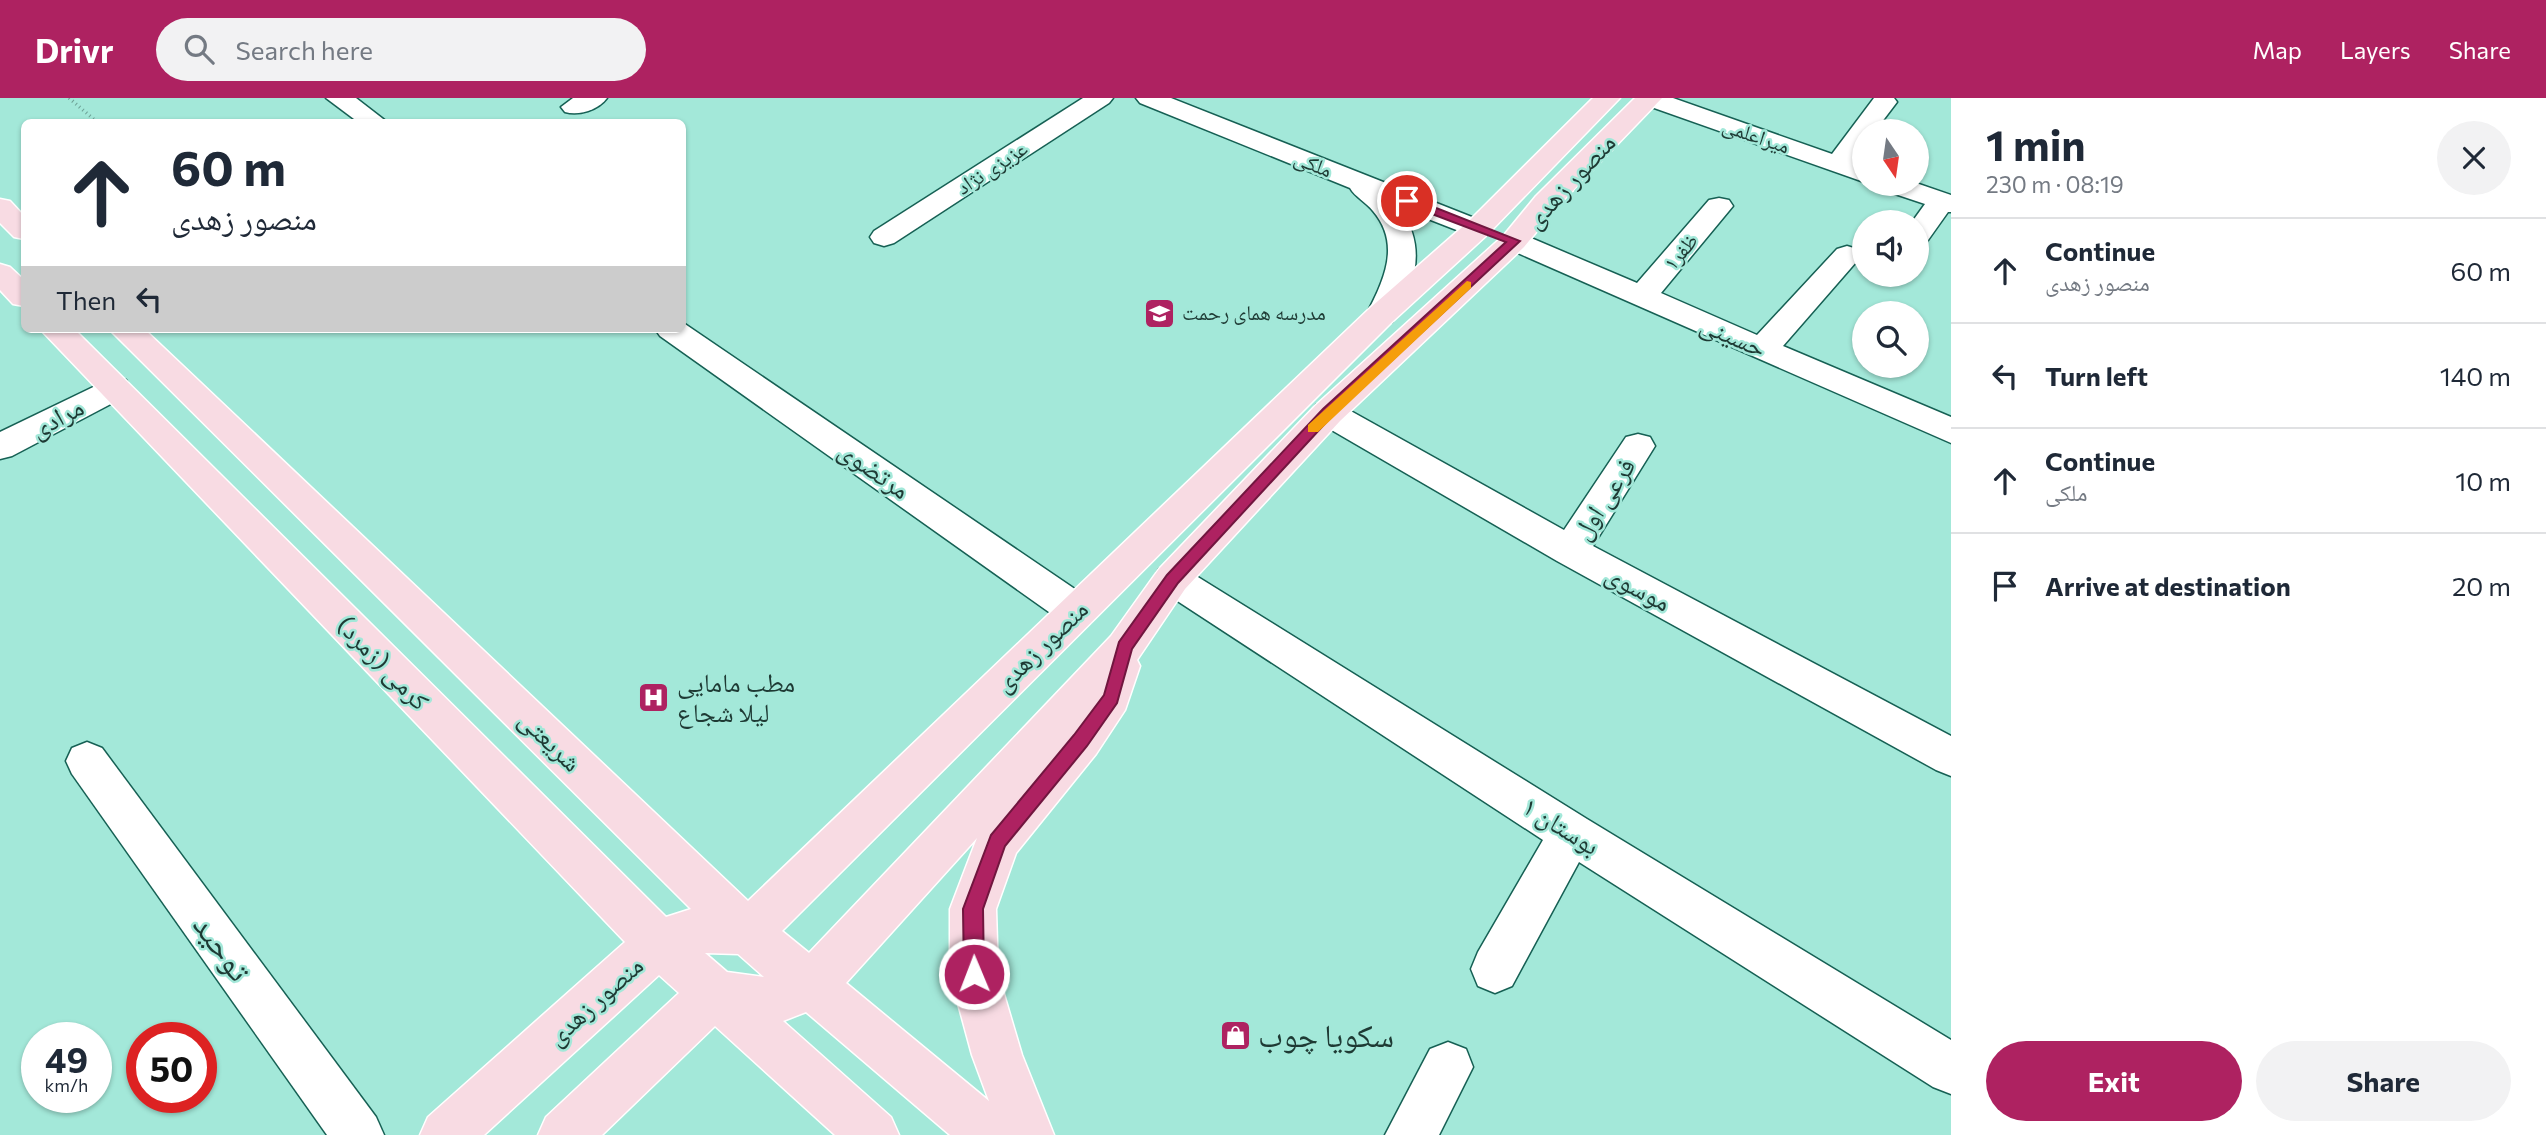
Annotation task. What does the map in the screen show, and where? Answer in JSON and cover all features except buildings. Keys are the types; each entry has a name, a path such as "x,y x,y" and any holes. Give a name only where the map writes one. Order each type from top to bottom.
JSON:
{"main road":[{"name":"منصور زهدی","path":"446,1135 659,943 676,934 699,929 748,933 1381,315 1477,229 1607,98"},
{"name":"منصور زهدی","path":"715,993 750,1003 794,994 813,984 1125,647 1172,579 1328,413 1514,241 1546,202 1649,98"},
{"path":"0,207 21,228"},
{"path":"1477,229 1514,241"},
{"path":"0,273 21,295"},
{"name":"کرمی (زمرد)","path":"59,333 659,943 715,993"},
{"name":"شریعتی","path":"129,333 748,933 813,984 990,1135"},
{"path":"114,388 160,363"},
{"path":"1028,1135 997,1055 974,974 973,909 998,841 1111,698 1125,647"},
{"path":"564,1135 715,993 873,1135"}],"street":[{"path":"338,98 370,119"},
{"name":"عزیزی نژاد","path":"884,237 1100,98"},
{"name":"ملکی","path":"1149,98 1477,229"},
{"name":"میراعلمی","path":"1649,98 1852,169"},
{"path":"1838,164 1884,102"},
{"path":"1336,173 1368,191 1390,213 1403,240 1402,270 1381,315"},
{"path":"1927,196 1947,203 1929,223"},
{"path":"1546,202 1545,225 1575,260 1607,282"},
{"name":"ظفر۱","path":"1642,297 1719,206"},
{"name":"حسینی","path":"1514,241 1951,431"},
{"path":"1762,349 1847,255"},
{"name":"مرتضوی","path":"677,333 1077,611"},
{"name":"مرادی","path":"0,447 114,388"},
{"name":"موسوی","path":"1328,413 1570,551 1951,757"},
{"name":"فرعی اول","path":"1570,551 1638,446"},
{"name":"بوستان ۱","path":"1172,579 1571,833 1951,1069"},
{"name":"توحید","path":"87,761 358,1135"},
{"path":"1495,969 1571,833"},
{"path":"1411,1135 1448,1067"}],"path":[{"path":"69,98 94,119"}],"slow traffic":[{"path":"1313,428 1467,285"}],"place":[{"name":"مدرسه همای رحمت","path":"1159,313"},
{"name":"مطب مامایی لیلا شجاع","path":"654,698"},
{"name":"سکویا چوب","path":"1235,1036"}],"route":[{"path":"974,974 973,909 998,841 1111,698 1125,647 1172,579 1328,413 1514,241 1407,201"}]}
